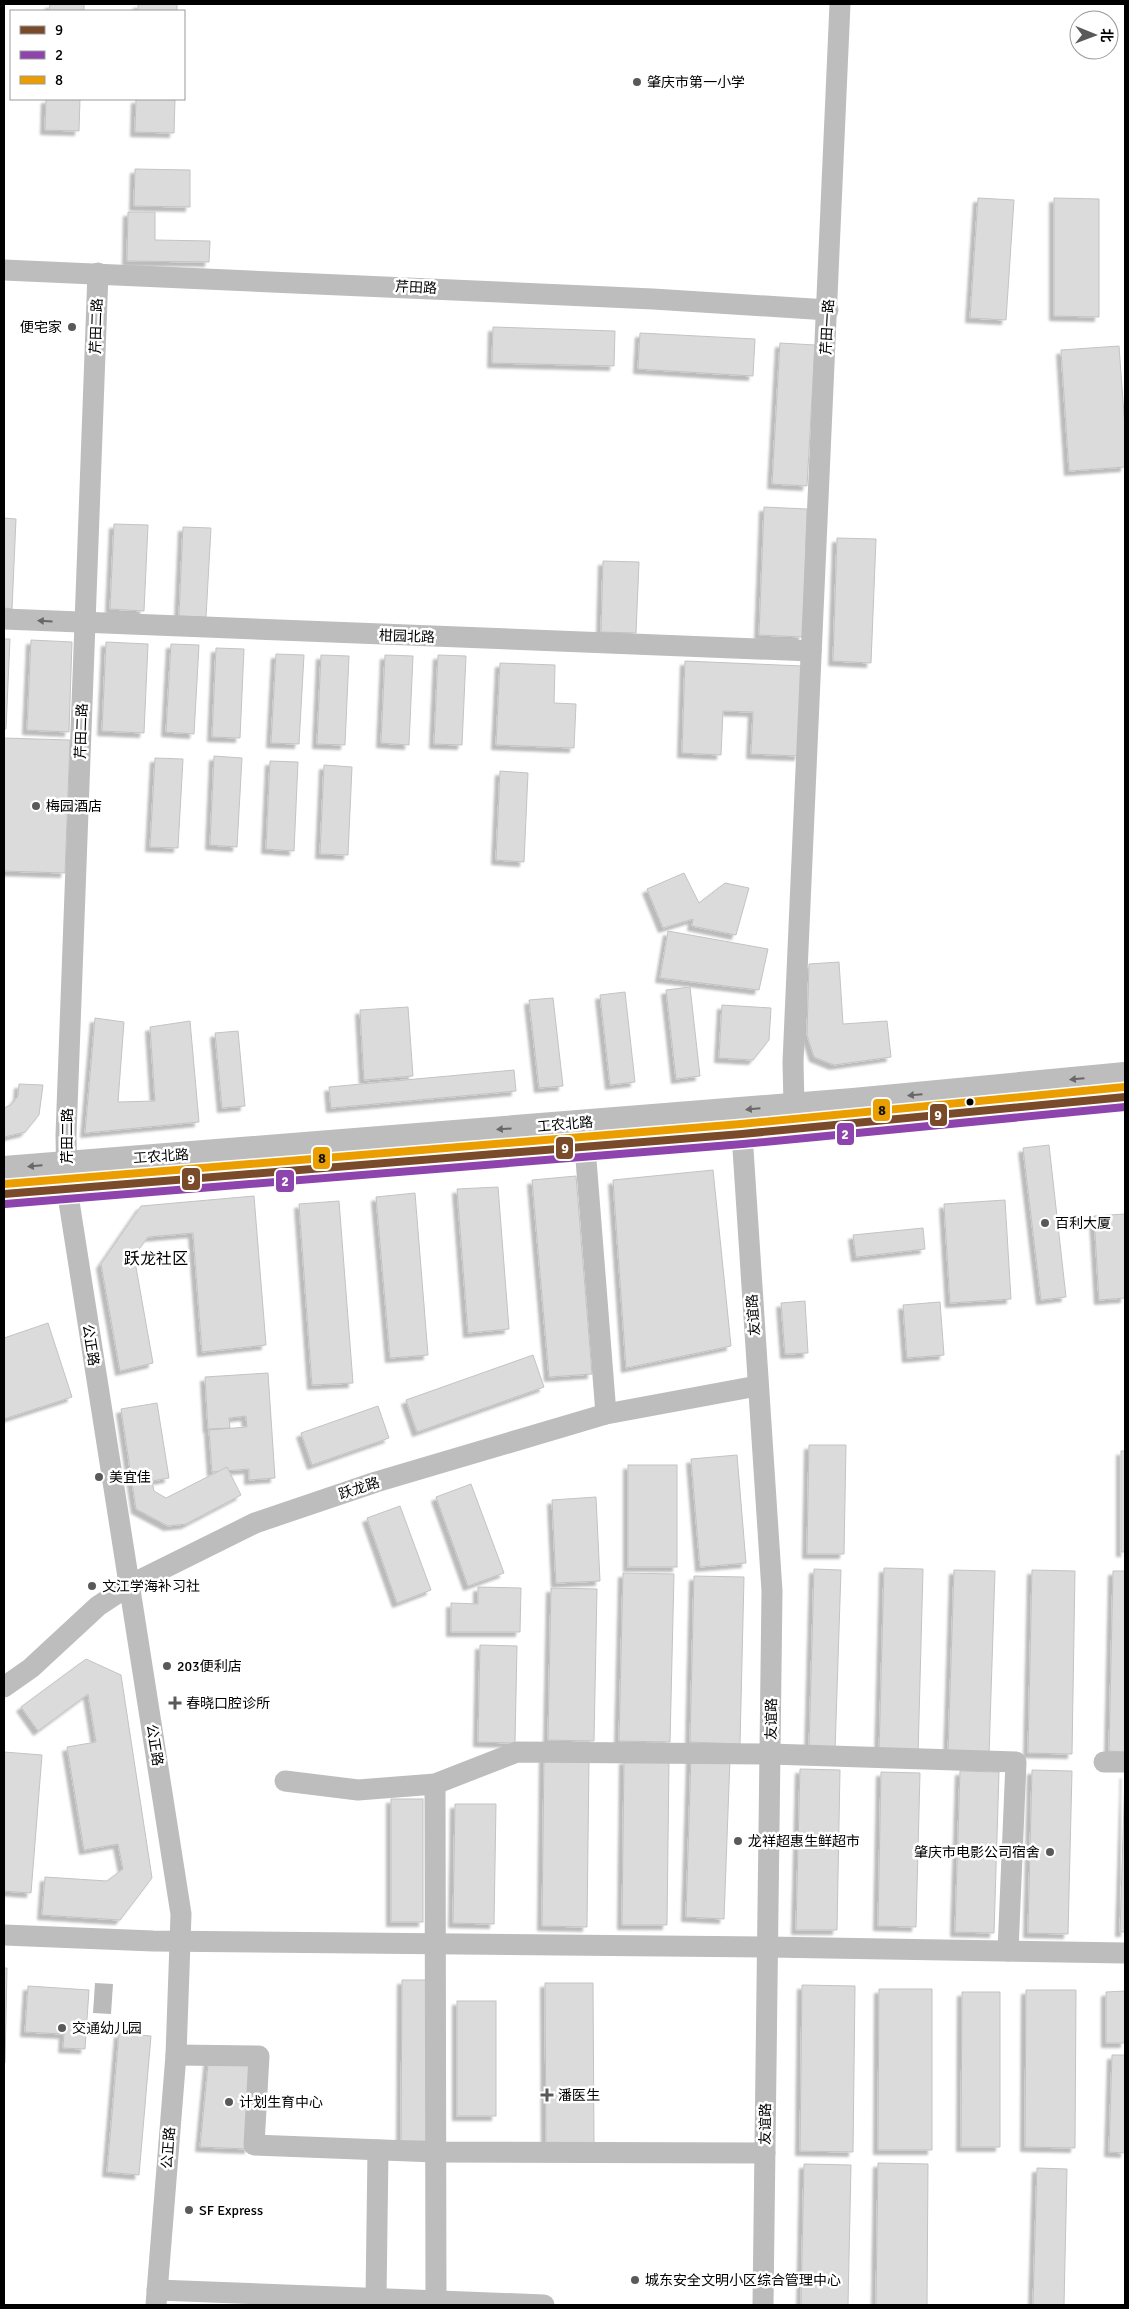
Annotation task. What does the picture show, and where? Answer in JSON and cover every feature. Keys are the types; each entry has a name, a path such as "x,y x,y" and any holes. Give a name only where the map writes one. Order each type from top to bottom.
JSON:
{"street":[{"name":"芹田一路","path":"794,1105 793,1062 828,310 840,4"},
{"name":"芹田路","path":"4,270 653,298 828,310"},
{"name":"芹田二路","path":"66,1189 66,1126 98,273"},
{"name":"柑园北路","path":"4,619 811,651"},
{"name":"工农北路","path":"4,1169 794,1105 1125,1074"},
{"name":"工农北路","path":"4,1194 742,1134 1125,1097"},
{"name":"友谊路","path":"742,1134 772,1591 763,2305"},
{"path":"585,1147 606,1414"},
{"name":"公正路","path":"66,1189 181,1914 176,2055 157,2298"},
{"name":"跃龙路","path":"4,1687 30,1668 98,1606 130,1585 256,1523 376,1482 606,1414 758,1386"},
{"path":"285,1781 358,1790 435,1784 517,1752 770,1754 1016,1762 1008,1951"},
{"path":"1104,1762 1125,1762"},
{"path":"435,1784 436,2301"},
{"path":"4,1935 181,1941 1125,1953"},
{"path":"176,2055 259,2056 254,2145 435,2152 765,2153"},
{"path":"376,2299 378,2150"},
{"path":"157,2298 376,2299 544,2305"}],"shaded area":[{"path":"95,1983 113,1984 111,2014 93,2013"}],"building":[{"path":"50,4 84,4 84,10 49,10"},
{"path":"138,4 177,4 177,10 138,10"},
{"path":"46,100 80,100 79,131 45,130"},
{"path":"136,100 175,100 174,133 135,132"},
{"path":"135,169 190,170 190,207 134,206"},
{"path":"978,198 1014,200 1006,320 970,318"},
{"path":"1054,198 1099,199 1099,317 1054,316"},
{"path":"128,212 155,212 155,240 210,241 209,262 127,261"},
{"path":"493,327 615,331 614,366 492,363"},
{"path":"640,333 755,339 753,376 638,369"},
{"path":"780,343 815,345 807,486 772,484"},
{"path":"1119,346 1125,428 1125,467 1069,471 1061,350"},
{"path":"764,507 807,509 803,637 759,635"},
{"path":"4,518 16,519 12,609 4,608"},
{"path":"114,524 148,525 144,611 110,609"},
{"path":"183,527 211,528 206,617 179,616"},
{"path":"837,538 876,539 871,663 833,661"},
{"path":"603,561 639,562 636,633 601,632"},
{"path":"4,639 10,639 6,729 4,729"},
{"path":"31,640 72,642 69,732 27,730"},
{"path":"106,642 148,644 144,733 102,731"},
{"path":"171,644 199,645 194,734 166,732"},
{"path":"216,648 244,649 240,738 212,737"},
{"path":"276,654 304,655 299,744 271,743"},
{"path":"321,655 349,656 345,745 317,744"},
{"path":"385,655 413,656 409,745 381,743"},
{"path":"438,655 466,656 462,745 434,744"},
{"path":"685,661 802,666 799,756 751,754 753,712 723,711 721,755 682,753"},
{"path":"500,663 555,665 554,703 576,704 574,748 496,745"},
{"name":"梅园酒店","path":"4,738 70,740 65,873 4,871"},
{"path":"214,756 242,758 237,847 210,845"},
{"path":"155,758 183,759 178,848 150,847"},
{"path":"270,761 298,762 294,851 266,849"},
{"path":"324,765 352,767 348,855 320,854"},
{"path":"500,771 528,773 524,862 496,860"},
{"path":"684,873 699,903 725,883 749,888 736,935 692,926 693,919 663,928 647,889"},
{"path":"668,931 768,949 759,990 660,978"},
{"path":"839,962 843,1024 887,1021 891,1057 834,1065 814,1057 807,1035 809,964"},
{"path":"690,987 700,1076 676,1079 666,990"},
{"path":"625,992 635,1082 610,1085 600,995"},
{"path":"553,998 563,1086 539,1088 529,1000"},
{"path":"722,1005 771,1008 769,1040 753,1060 719,1058"},
{"path":"408,1007 413,1076 364,1080 360,1010"},
{"path":"95,1018 124,1022 118,1102 155,1101 150,1027 190,1021 199,1122 85,1133"},
{"path":"238,1031 245,1106 222,1108 215,1033"},
{"path":"514,1070 516,1091 331,1108 329,1087"},
{"path":"19,1084 43,1085 39,1115 25,1132 4,1137 4,1108 11,1105 18,1096"},
{"name":"百利大厦","path":"1049,1145 1066,1297 1041,1300 1023,1148"},
{"path":"713,1170 731,1346 626,1368 613,1180"},
{"path":"576,1176 592,1374 549,1377 532,1180"},
{"path":"498,1187 509,1329 468,1333 457,1189"},
{"path":"415,1193 428,1355 390,1358 376,1197"},
{"path":"254,1196 266,1345 202,1352 193,1233 148,1237 134,1256 153,1363 120,1371 101,1264 141,1206"},
{"path":"1005,1200 1011,1299 950,1303 944,1204"},
{"path":"339,1201 353,1383 312,1385 299,1204"},
{"path":"1125,1214 1125,1298 1099,1300 1094,1216"},
{"path":"923,1228 925,1249 856,1257 853,1235"},
{"path":"805,1301 808,1353 785,1354 781,1303"},
{"path":"940,1302 944,1355 907,1358 903,1305"},
{"path":"48,1323 72,1397 4,1419 4,1338"},
{"path":"533,1355 544,1387 417,1432 406,1400"},
{"path":"268,1373 275,1478 249,1480 249,1469 212,1472 209,1430 247,1427 246,1416 229,1418 230,1428 208,1429 205,1377"},
{"path":"157,1403 169,1478 152,1481 154,1491 166,1498 227,1467 241,1495 186,1524 168,1526 136,1509 121,1409"},
{"path":"378,1406 389,1438 312,1465 301,1433"},
{"path":"809,1445 846,1445 844,1554 807,1554"},
{"path":"1121,1451 1125,1451 1125,1552 1121,1552"},
{"path":"737,1455 746,1563 700,1567 691,1459"},
{"path":"628,1465 677,1465 677,1567 628,1567"},
{"path":"471,1484 504,1573 468,1586 436,1497"},
{"path":"596,1497 600,1581 556,1583 552,1500"},
{"path":"400,1506 431,1590 397,1603 367,1518"},
{"path":"884,1568 923,1569 918,1756 879,1755"},
{"path":"814,1569 841,1570 835,1751 809,1750"},
{"path":"954,1570 995,1571 989,1755 948,1754"},
{"path":"1032,1570 1075,1571 1072,1754 1028,1753"},
{"path":"1113,1571 1125,1571 1125,1752 1109,1751"},
{"path":"623,1573 674,1574 670,1742 619,1741"},
{"path":"694,1576 744,1577 740,1744 690,1742"},
{"path":"478,1587 521,1588 520,1632 451,1632 451,1603 478,1604"},
{"path":"551,1588 597,1589 594,1741 548,1740"},
{"path":"480,1645 517,1646 515,1743 478,1742"},
{"path":"86,1659 121,1675 152,1878 120,1920 42,1915 45,1877 107,1881 123,1869 118,1844 84,1850 67,1747 96,1742 88,1694 38,1731 21,1707"},
{"path":"4,1752 42,1755 31,1893 4,1891"},
{"path":"544,1757 589,1757 587,1927 542,1926"},
{"path":"691,1757 730,1758 724,1919 686,1917"},
{"path":"624,1760 669,1760 667,1925 622,1925"},
{"path":"800,1769 840,1770 837,1930 796,1930"},
{"name":"肇庆市电影公司宿舍","path":"1032,1770 1072,1771 1068,1934 1028,1933"},
{"path":"960,1771 999,1772 994,1933 955,1932"},
{"path":"881,1772 920,1773 916,1927 878,1926"},
{"path":"1125,1774 1125,1932 1120,1932"},
{"path":"391,1799 423,1799 423,1922 391,1922"},
{"path":"455,1804 496,1804 494,1924 453,1923"},
{"path":"4,1968 7,1968 5,2063 4,2063"},
{"path":"402,1980 432,1980 431,2141 401,2141"},
{"path":"545,1983 593,1983 594,2143 546,2143"},
{"path":"802,1985 855,1986 853,2152 800,2151"},
{"path":"28,1986 89,1990 85,2049 63,2048 64,2034 25,2032"},
{"path":"879,1989 932,1989 932,2150 878,2150"},
{"path":"1026,1990 1076,1990 1075,2148 1025,2147"},
{"path":"1125,1991 1125,2043 1106,2043 1106,1992"},
{"path":"962,1992 1000,1992 1000,2147 961,2147"},
{"path":"457,2001 496,2001 496,2116 457,2116"},
{"path":"119,2033 151,2036 139,2175 107,2172"},
{"name":"计划生育中心","path":"209,2055 259,2056 249,2149 200,2147"},
{"path":"1112,2055 1125,2055 1125,2153 1109,2152"},
{"path":"878,2163 928,2164 927,2305 876,2305"},
{"path":"804,2164 851,2165 848,2305 801,2305"},
{"path":"1037,2168 1067,2169 1064,2305 1033,2305"}],"transit line":[{"name":"8","path":"4,1184 741,1124 1124,1087"},
{"name":"9","path":"4,1194 742,1134 1125,1097"},
{"name":"2","path":"5,1204 743,1144 1125,1107"}],"place":[{"name":"肇庆市第一小学","path":"637,82"},
{"name":"便宅家","path":"72,327"},
{"name":"梅园酒店","path":"36,806"},
{"name":"百利大厦","path":"1045,1223"},
{"name":"美宜佳","path":"99,1477"},
{"name":"文江学海补习社","path":"92,1586"},
{"name":"203便利店","path":"167,1666"},
{"name":"春晓口腔诊所","path":"175,1703"},
{"name":"龙祥超惠生鲜超市","path":"738,1841"},
{"name":"肇庆市电影公司宿舍","path":"1050,1852"},
{"name":"交通幼儿园","path":"62,2028"},
{"name":"潘医生","path":"547,2095"},
{"name":"计划生育中心","path":"229,2102"},
{"name":"SF Express","path":"189,2210"},
{"name":"城东安全文明小区综合管理中心","path":"635,2280"}],"district":[{"name":"跃龙社区","path":"156,1258"}]}
